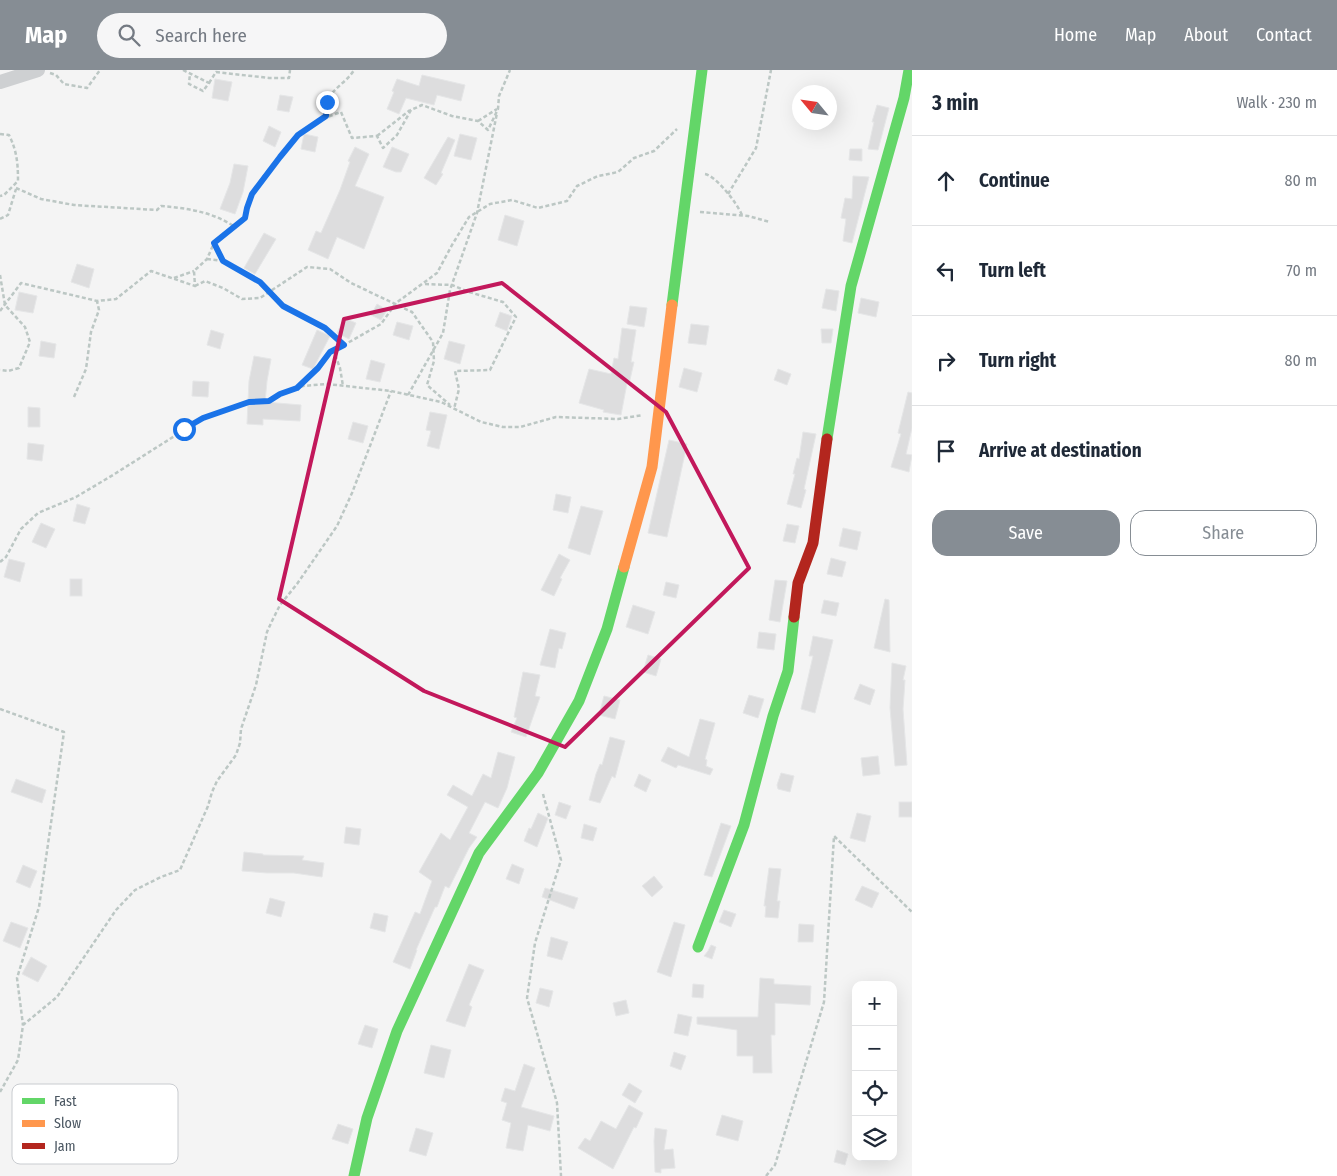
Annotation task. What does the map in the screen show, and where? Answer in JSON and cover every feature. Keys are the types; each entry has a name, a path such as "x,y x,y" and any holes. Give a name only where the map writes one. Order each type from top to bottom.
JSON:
{"street":[{"path":"0,82 38,70"},
{"path":"354,1176 368,1118 397,1032 479,853 538,773 578,701 607,629 652,466 702,70"},
{"path":"698,947 744,825 773,716 788,671 798,583 813,543 820,481 851,286 904,98 909,70"}],"path":[{"path":"44,70 56,75 64,84 87,88 100,70"},
{"path":"183,70 209,82"},
{"path":"190,73 189,84 203,90 216,72 269,78 289,78 290,70"},
{"path":"326,116 327,102 354,70"},
{"path":"408,395 442,333 452,284 477,213 499,96 510,70"},
{"path":"728,194 756,148 770,70"},
{"path":"172,278 194,271 207,259 214,243 245,218 252,194 298,135 326,116 341,112 352,138 377,136 411,110 422,105 452,116 478,120 488,130 498,109"},
{"path":"478,120 498,109"},
{"path":"377,136 384,148 397,135 411,110"},
{"path":"297,388 333,350 380,324 396,303 425,284 437,273 469,217 490,204 512,200 538,208 567,201 577,186 598,176 618,172 634,158 654,152 680,126 695,121"},
{"path":"0,134 9,135 18,158 18,182 8,215 0,219"},
{"path":"688,170 710,175 728,194 742,216"},
{"path":"0,196 4,195 18,182"},
{"path":"16,188 41,199 74,205 157,210 161,206 180,207 206,213 225,220 235,227"},
{"path":"684,210 742,216 770,222"},
{"path":"214,243 223,261"},
{"path":"207,259 223,261 260,282 283,306 325,328 344,345"},
{"path":"0,311 21,283 97,301 116,299 151,271 195,286 205,281 223,288 242,299 260,298 307,267 330,269 358,287 412,312 433,342 434,361 428,385 455,409"},
{"path":"194,271 195,286"},
{"path":"0,275 5,305 26,327 30,342 19,368 8,371 0,370"},
{"path":"425,284 452,284 469,292 503,302 516,317 490,370 455,371 459,389 455,409"},
{"path":"74,397 86,369 90,332 99,310 97,301"},
{"path":"333,350 340,368 343,386"},
{"path":"0,562 6,557 21,529 38,513 76,497 203,418 249,402 269,401 280,394 303,386 327,384 391,391 440,402 481,422 503,427 520,427 556,417 618,419 660,411"},
{"path":"23,1026 57,997 116,910 135,890 180,870 208,806 214,787 225,768 236,755 241,729 256,685 267,632 280,605 337,526 352,493 391,391"},
{"path":"0,709 64,732 39,907 17,978 23,1026 18,1060 0,1092"},
{"path":"538,773 561,860 535,943 526,998 557,1103 561,1176"},
{"path":"766,1176 775,1165 824,1002 834,836 912,912"}],"highlighted area":[{"path":"502,283 666,412 749,568 565,747 424,691 279,599 344,319"}],"building":[{"path":"422,75 465,85 461,101 437,95 434,105 406,98 399,114 387,109 397,79 419,86"},
{"path":"215,79 232,82 228,101 212,98"},
{"path":"280,95 293,97 289,112 277,110"},
{"path":"877,105 889,108 878,150 868,149"},
{"path":"269,126 281,132 275,147 263,141"},
{"path":"304,134 318,137 315,152 301,149"},
{"path":"460,134 477,138 471,160 454,156"},
{"path":"448,137 455,140 441,173 443,174 436,185 424,178"},
{"path":"355,147 369,154 355,186 384,197 364,249 337,237 328,259 308,250 316,231 321,233 340,190 350,162 348,161"},
{"path":"392,147 409,154 401,172 383,167"},
{"path":"850,149 862,149 862,161 849,160"},
{"path":"234,164 248,166 243,192 235,214 220,209 230,183"},
{"path":"853,176 869,177 852,243 843,241 846,219 841,218 845,198 852,199"},
{"path":"505,215 524,221 517,246 498,240"},
{"path":"264,233 276,239 255,274 244,268"},
{"path":"77,264 94,269 89,288 71,282"},
{"path":"826,289 839,291 836,311 822,308"},
{"path":"19,292 37,296 33,313 15,310"},
{"path":"861,298 879,302 876,317 858,313"},
{"path":"377,304 387,310 381,320 371,315"},
{"path":"630,306 647,308 644,327 627,324"},
{"path":"500,312 512,316 507,331 495,326"},
{"path":"344,318 356,323 349,339 337,333"},
{"path":"397,322 413,326 409,340 393,335"},
{"path":"691,324 709,326 706,345 688,343"},
{"path":"622,328 636,330 631,362 634,362 629,384 627,383 621,415 603,412 604,410 579,403 589,369 611,374 614,358 618,359"},
{"path":"821,329 833,329 831,343 822,343"},
{"path":"211,330 224,334 220,349 207,345"},
{"path":"317,330 330,336 313,369 302,365"},
{"path":"41,341 56,344 54,358 39,356"},
{"path":"449,341 465,345 460,364 444,359"},
{"path":"254,356 271,359 265,402 301,405 300,421 263,419 263,425 247,424 249,381"},
{"path":"371,360 385,364 380,382 366,379"},
{"path":"684,368 702,373 697,392 679,387"},
{"path":"778,369 791,374 787,385 774,380"},
{"path":"193,381 209,382 208,397 192,396"},
{"path":"908,392 912,393 912,428 906,454 912,455 909,472 891,467 901,434 898,433"},
{"path":"28,407 40,408 40,427 28,427"},
{"path":"430,412 447,415 439,449 427,446 431,431 426,430"},
{"path":"353,422 368,426 363,443 348,439"},
{"path":"803,432 816,434 801,508 787,504 797,458 799,459"},
{"path":"669,440 687,444 667,537 648,533"},
{"path":"28,443 44,445 42,461 27,459"},
{"path":"556,494 571,497 568,513 553,510"},
{"path":"77,504 90,508 85,524 73,521"},
{"path":"581,506 603,511 590,555 568,548"},
{"path":"41,523 55,529 46,548 32,542"},
{"path":"787,524 799,526 795,543 783,541"},
{"path":"843,528 861,532 857,550 839,546"},
{"path":"559,554 570,560 560,578 562,579 554,596 541,590"},
{"path":"831,558 846,562 842,577 827,574"},
{"path":"9,559 25,563 20,582 4,577"},
{"path":"70,579 82,579 82,596 70,596"},
{"path":"775,580 787,581 780,622 769,620"},
{"path":"666,582 679,585 676,598 663,595"},
{"path":"885,599 889,600 890,652 874,648"},
{"path":"824,600 839,603 836,616 821,613"},
{"path":"633,605 655,612 648,634 626,627"},
{"path":"550,629 566,633 562,649 559,648 555,668 540,665"},
{"path":"759,632 776,634 774,650 757,648"},
{"path":"813,636 833,640 815,713 801,709 813,656 809,656"},
{"path":"648,655 661,659 656,676 643,672"},
{"path":"892,663 906,666 903,680 905,680 903,709 907,765 895,766 890,708"},
{"path":"523,672 540,675 535,696 540,697 526,737 511,732 517,718 514,717"},
{"path":"860,684 875,690 870,705 854,699"},
{"path":"749,695 764,699 758,718 743,713"},
{"path":"604,696 620,700 615,719 599,715"},
{"path":"700,719 715,723 705,759 707,760 706,766 713,769 710,775 678,765 676,768 661,761 668,747 689,757"},
{"path":"610,737 625,741 615,778 612,776 600,803 589,800 596,774 600,764 602,765"},
{"path":"498,752 515,757 507,788 498,808 485,802 469,833 477,837 469,848 449,888 445,886 416,950 410,969 393,962 415,912 420,914 432,881 419,872 441,833 450,840 468,807 447,795 453,785 472,796 483,774 491,778"},
{"path":"878,756 880,774 863,776 861,758"},
{"path":"781,773 794,776 790,792 778,789 777,785"},
{"path":"639,774 651,780 646,792 634,786"},
{"path":"16,779 46,790 42,803 11,792"},
{"path":"559,802 571,806 566,819 555,815"},
{"path":"899,802 912,802 912,817 899,817"},
{"path":"538,813 548,818 537,847 524,841"},
{"path":"857,813 871,816 865,842 850,838"},
{"path":"721,823 731,826 712,877 704,875"},
{"path":"584,824 597,828 593,841 581,838"},
{"path":"346,827 361,829 359,845 344,843"},
{"path":"244,852 263,855 304,856 302,860 324,863 322,877 294,873 242,871"},
{"path":"512,864 524,869 519,884 506,879"},
{"path":"23,865 37,871 30,888 16,882"},
{"path":"769,868 781,869 777,901 780,901 778,918 765,917 766,906 764,906"},
{"path":"654,876 663,887 652,897 642,886"},
{"path":"862,886 879,893 872,908 855,900"},
{"path":"545,888 578,898 574,909 542,897"},
{"path":"270,898 285,902 281,917 266,913"},
{"path":"724,910 736,914 731,927 719,922"},
{"path":"374,913 388,916 385,932 370,928"},
{"path":"11,922 28,928 20,948 3,941"},
{"path":"674,922 685,925 671,977 657,972"},
{"path":"799,924 814,925 813,942 798,942"},
{"path":"551,937 568,942 562,960 547,956"},
{"path":"711,945 716,947 712,959 704,956"},
{"path":"31,957 47,966 38,982 22,974"},
{"path":"469,964 484,970 469,1005 472,1007 465,1027 446,1021"},
{"path":"760,978 774,979 774,984 811,986 810,1005 775,1003 775,1035 771,1035 772,1073 753,1073 753,1056 737,1056 737,1030 697,1024 697,1017 758,1017"},
{"path":"693,984 704,985 703,998 692,997"},
{"path":"540,988 553,991 549,1007 536,1003"},
{"path":"626,1000 629,1013 616,1016 613,1003"},
{"path":"678,1014 692,1017 688,1036 674,1033"},
{"path":"365,1025 378,1029 372,1048 358,1044"},
{"path":"431,1045 451,1050 444,1078 424,1073"},
{"path":"674,1052 686,1056 681,1070 670,1066"},
{"path":"524,1064 535,1068 521,1107 554,1116 550,1131 528,1125 523,1151 506,1148 511,1123 502,1120 507,1103 501,1101 505,1088 515,1091"},
{"path":"629,1083 642,1091 635,1103 622,1095"},
{"path":"629,1105 643,1113 613,1169 578,1148 585,1138 590,1141 601,1121 616,1129"},
{"path":"722,1115 743,1121 738,1141 716,1135"},
{"path":"338,1124 353,1129 348,1144 332,1139"},
{"path":"416,1128 433,1133 426,1156 409,1151"},
{"path":"655,1128 667,1130 664,1150 673,1149 675,1168 661,1169 661,1173 655,1172"},
{"path":"837,1150 848,1154 845,1165 834,1162"}],"traffic: fast":[{"path":"672,305 702,70"},
{"path":"827,439 851,286 904,98 909,70"},
{"path":"354,1176 367,1118 397,1031 479,853 538,773 579,701 607,629 624,567"},
{"path":"698,947 744,825 773,716 788,671 794,617"}],"traffic: slow":[{"path":"624,567 652,467 672,305"}],"traffic: jam":[{"path":"794,617 798,583 813,543 827,439"}],"route":[{"path":"184,429 203,418 249,402 269,401 280,394 297,388 318,368 330,352 344,345 325,328 283,306 260,282 223,261 214,243 245,218 252,194 298,135 326,116 327,102"}]}
